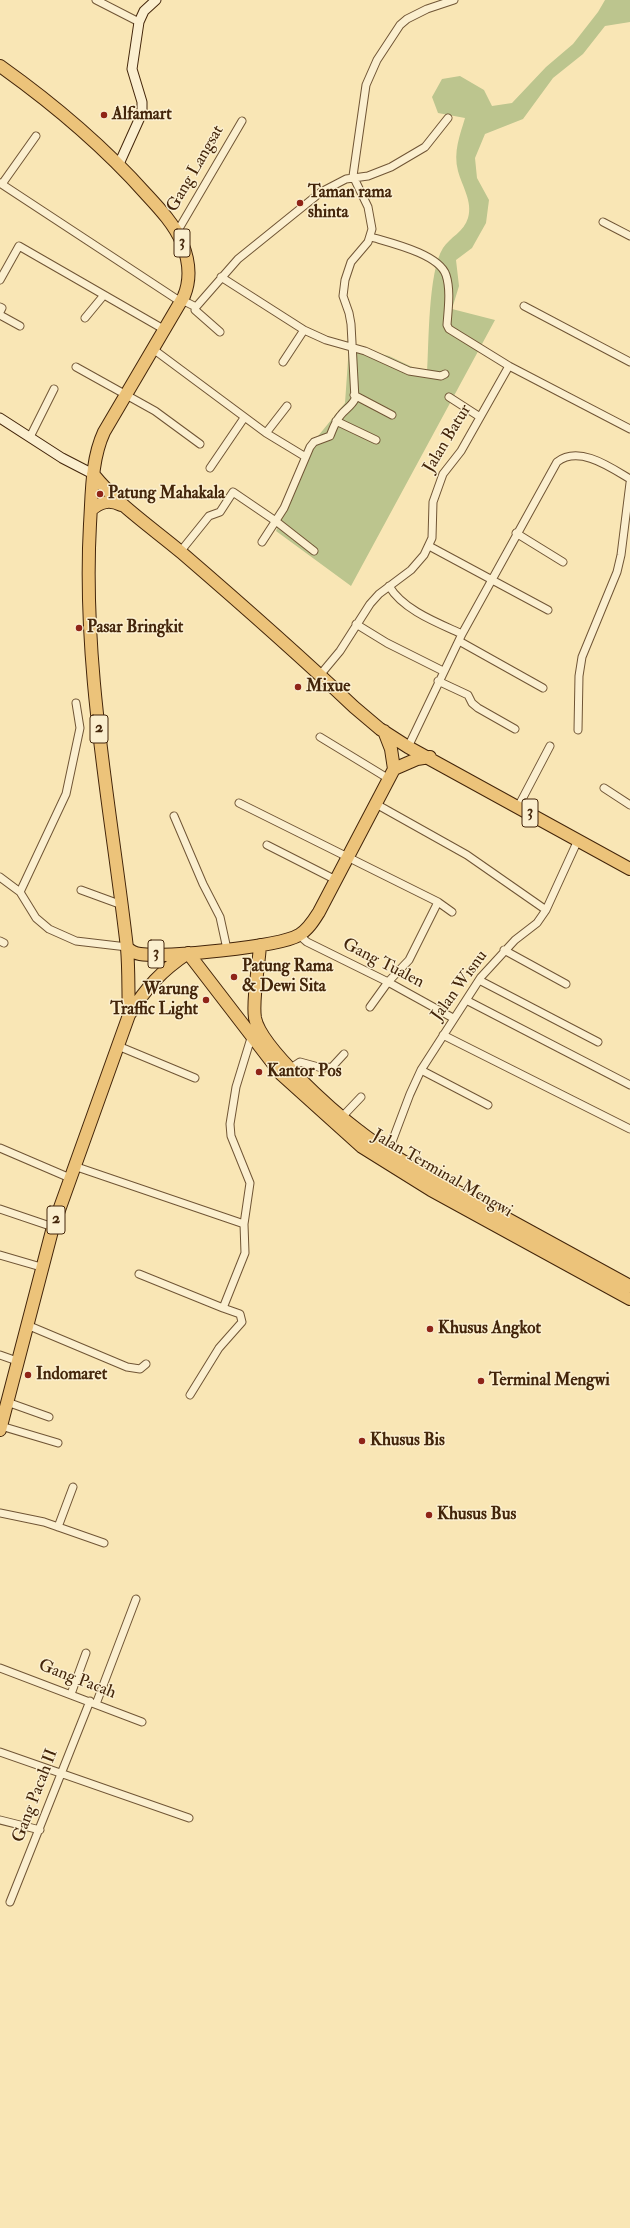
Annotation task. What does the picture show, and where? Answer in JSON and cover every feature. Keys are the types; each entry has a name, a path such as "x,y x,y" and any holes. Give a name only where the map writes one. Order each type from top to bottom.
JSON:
{"highway":[{"name":"3","path":"0,66 22,81 119,164 177,232 188,262 188,283 182,301 102,436 97,449 93,474 91,510"},
{"path":"93,474 108,492 180,552 320,675 354,707 384,731 391,749 391,774"},
{"path":"91,510 98,504 106,501 116,502 124,506"},
{"name":"2","path":"91,510 88,561 89,629 96,708 122,905 126,947 129,1015"},
{"name":"3","path":"384,731 408,746 630,869"},
{"path":"391,774 405,762 430,757"},
{"name":"2","path":"0,1428 41,1267 53,1227 129,1015 147,987 171,964 188,953 260,946 283,941 299,935 312,924 349,857 372,805 391,774"},
{"name":"Jalan Terminal Mengwi","path":"260,946 255,1018 267,1041 286,1071 327,1118 362,1147 387,1157 454,1191 630,1286"},
{"name":"3","path":"126,947 135,953 149,955 188,953"},
{"name":"Jalan Terminal Mengwi","path":"188,953 251,1038 286,1071 342,1117 387,1157 630,1299"}],"street":[{"path":"96,0 139,22"},
{"path":"119,164 142,113 142,102 132,69 139,22 146,7 156,0"},
{"path":"262,542 277,522 301,472 304,456 314,442 330,436 336,421 352,404 354,395 352,348 349,313 343,296 344,285 351,262 371,237 372,230 368,207 353,176 364,95 377,60 400,25 407,19 454,0"},
{"path":"220,332 199,315 195,310 196,307 221,277 257,243 322,192 353,176 379,173 425,147 448,118"},
{"name":"Gang Langsat","path":"177,232 242,121"},
{"path":"36,136 1,184 182,301 196,307"},
{"path":"603,222 630,236"},
{"path":"371,237 424,255 436,262 446,274 448,282 447,325 449,329 509,366 630,429"},
{"path":"0,280 19,246 165,330"},
{"path":"221,277 304,330 377,356 409,371 441,376 446,374"},
{"path":"85,318 104,295"},
{"path":"524,306 630,362"},
{"path":"0,307 2,308 0,312"},
{"path":"0,315 20,326"},
{"path":"284,362 304,330"},
{"path":"153,349 244,418 304,456"},
{"name":"Jalan Batur","path":"320,675 340,651 370,604 389,586 418,564 429,546 432,533 432,511 438,483 446,468 461,451 509,366"},
{"path":"76,367 156,411 200,444"},
{"path":"30,437 54,389"},
{"path":"354,395 392,415"},
{"path":"449,397 480,417"},
{"path":"266,433 287,406"},
{"path":"0,418 68,462 93,474"},
{"path":"210,468 244,418"},
{"path":"336,421 376,440"},
{"path":"408,746 460,637 551,470 562,459 570,456 584,456 629,477 622,555 617,572 582,657 579,676 578,730"},
{"path":"180,552 210,516 220,512 232,492 277,522 314,552"},
{"path":"516,533 563,562"},
{"path":"429,546 548,610"},
{"path":"389,586 394,595 405,603 543,688"},
{"path":"356,624 387,643 443,671"},
{"path":"438,681 468,695 472,703 478,708 515,729"},
{"path":"20,892 66,794 80,728 76,703"},
{"path":"320,737 391,774"},
{"path":"518,806 550,746"},
{"path":"604,788 630,805"},
{"path":"239,803 438,902 452,912"},
{"path":"372,805 467,855 546,910"},
{"path":"174,816 202,884 220,917 227,949"},
{"name":"Jalan Wisnu","path":"387,1157 410,1094 422,1070 443,1035 479,980 504,950 537,923 546,910 578,840"},
{"path":"267,845 336,880"},
{"path":"0,877 20,892 36,918 54,931 76,941 126,947"},
{"path":"81,890 122,905"},
{"path":"370,1007 388,982 409,960 438,902"},
{"name":"Gang Tualen","path":"299,935 307,942 388,982 454,1018"},
{"path":"504,950 566,984"},
{"path":"479,980 598,1042"},
{"path":"466,1000 630,1085"},
{"path":"443,1035 630,1129"},
{"path":"224,1308 245,1253 244,1224 250,1183 231,1136 230,1124 236,1087 251,1038"},
{"path":"118,1046 195,1078"},
{"path":"286,1071 300,1062 327,1069 332,1067 344,1054"},
{"path":"422,1070 488,1105"},
{"path":"342,1117 361,1097"},
{"path":"0,1148 70,1178"},
{"path":"74,1166 244,1224"},
{"path":"0,1209 53,1227"},
{"path":"0,1256 41,1267"},
{"path":"139,1274 240,1314 243,1318 242,1322 219,1348 190,1395"},
{"path":"26,1325 127,1367 140,1369 146,1364"},
{"path":"0,1355 17,1361"},
{"path":"7,1402 49,1417"},
{"path":"0,1428 58,1443"},
{"path":"58,1527 73,1487"},
{"path":"0,1514 31,1518 104,1543"},
{"name":"Gang Pacah II","path":"10,1902 40,1830 61,1774 136,1599"},
{"path":"71,1694 86,1653"},
{"name":"Gang Pacah","path":"0,1668 93,1702 142,1722"},
{"path":"0,1752 189,1818"},
{"path":"0,1820 40,1830"}],"green space":[{"path":"605,0 630,0 630,22 605,26 583,54 553,78 523,119 485,134 475,158 477,178 489,200 486,223 472,248 456,260 459,286 452,309 495,320 351,586 276,531 314,441 345,403 349,346 389,356 427,374 430,309 434,274 443,248 466,223 469,212 468,200 458,171 456,157 459,137 465,118 438,113 432,97 442,79 460,76 484,90 492,106 512,103 546,67 573,44 598,12"}],"place":[{"name":"Alfamart","path":"104,115"},
{"name":"Taman rama shinta","path":"300,203"},
{"name":"Patung Mahakala","path":"100,494"},
{"name":"Pasar Bringkit","path":"79,628"},
{"name":"Mixue","path":"298,687"},
{"name":"Patung Rama & Dewi Sita","path":"234,977"},
{"name":"Warung Traffic Light","path":"206,1000"},
{"name":"Kantor Pos","path":"259,1072"},
{"name":"Khusus Angkot","path":"430,1329"},
{"name":"Indomaret","path":"28,1375"},
{"name":"Terminal Mengwi","path":"481,1381"},
{"name":"Khusus Bis","path":"362,1441"},
{"name":"Khusus Bus","path":"429,1515"}]}
